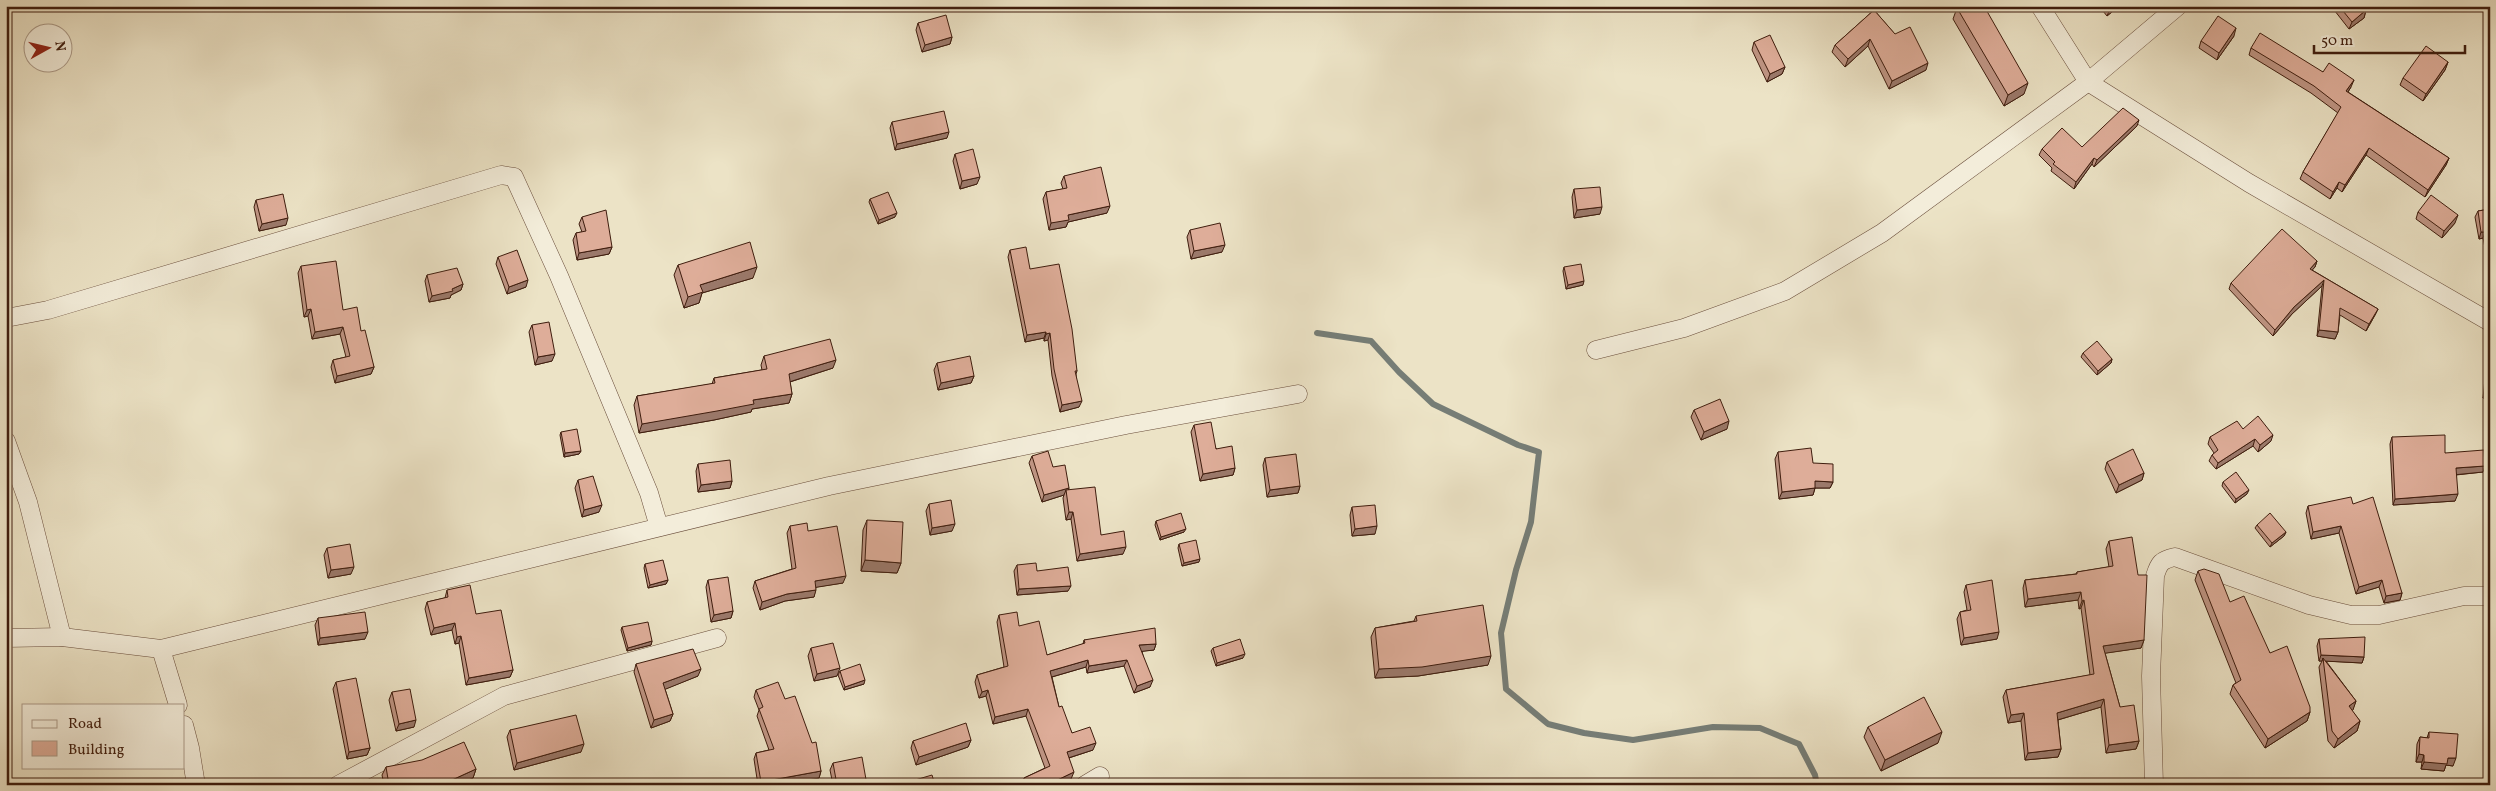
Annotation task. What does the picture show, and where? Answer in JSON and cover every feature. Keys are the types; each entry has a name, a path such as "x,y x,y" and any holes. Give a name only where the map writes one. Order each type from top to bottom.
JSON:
{"street":[{"path":"2040,6 2088,82 2249,183 2490,322"},
{"path":"1596,350 1684,328 1785,290 1882,233 2088,82 2178,6"},
{"path":"6,318 48,310 502,175 514,177 601,376 649,493 659,527"},
{"path":"6,638 62,637 161,649 829,486 1117,427 1298,394"},
{"path":"6,441 28,502 62,637"},
{"path":"2154,785 2151,676 2155,576 2159,563 2165,559 2175,557 2309,605 2351,615 2386,614 2464,596 2490,596"},
{"path":"338,785 504,696 717,638"},
{"path":"161,649 178,704"},
{"path":"185,729 196,785"}],"building":[{"path":"1960,6 1984,6 2028,83 2008,95 1957,8"},
{"path":"2339,6 2363,6 2366,10 2352,22"},
{"path":"1874,10 1895,34 1910,27 1928,63 1892,81 1870,39 1848,59 1835,45"},
{"path":"946,15 952,37 925,45 918,23"},
{"path":"2218,16 2236,28 2219,53 2201,41"},
{"path":"2260,33 2323,72 2329,63 2354,80 2346,91 2449,158 2428,190 2369,148 2345,185 2339,182 2333,192 2303,172 2341,107 2314,86 2251,48"},
{"path":"1770,35 1785,67 1770,74 1754,42"},
{"path":"2426,46 2448,62 2426,94 2403,78"},
{"path":"2123,108 2139,120 2097,160 2094,158 2076,182 2053,164 2055,162 2042,149 2062,128 2082,147"},
{"path":"944,111 949,132 897,144 892,122"},
{"path":"973,149 980,177 962,181 955,154"},
{"path":"1101,167 1110,206 1068,215 1069,220 1051,223 1046,192 1067,188 1064,176"},
{"path":"1600,187 1602,207 1577,210 1574,189"},
{"path":"888,192 897,213 879,220 870,199"},
{"path":"283,194 288,218 262,224 256,200"},
{"path":"2431,195 2458,215 2444,231 2418,212"},
{"path":"2490,209 2490,241 2487,242 2485,232 2481,232 2478,211"},
{"path":"606,210 612,247 579,253 576,233 586,231 582,217"},
{"path":"1220,223 1225,245 1194,251 1190,230"},
{"path":"2282,229 2317,261 2310,269 2378,309 2369,324 2340,308 2338,332 2319,330 2324,280 2294,307 2275,330 2231,283"},
{"path":"750,242 757,267 700,285 703,292 688,297 678,265"},
{"path":"1026,247 1030,269 1059,264 1072,329 1077,371 1075,371 1082,401 1062,405 1054,369 1050,333 1027,335 1010,250"},
{"path":"517,250 528,280 509,287 498,257"},
{"path":"336,261 343,310 357,307 361,331 365,330 374,367 337,376 333,360 350,356 343,327 315,332 311,309 307,310 301,266"},
{"path":"1581,264 1584,281 1568,285 1564,267"},
{"path":"457,268 463,284 452,289 453,291 432,296 427,275"},
{"path":"549,322 555,354 538,357 532,325"},
{"path":"830,339 836,360 789,374 792,394 753,400 754,404 642,424 637,396 715,383 714,378 767,369 764,356"},
{"path":"2097,341 2112,359 2098,371 2083,353"},
{"path":"970,356 974,376 941,383 937,363"},
{"path":"2488,363 2490,364 2490,393 2485,392"},
{"path":"1720,399 1729,421 1704,432 1694,410"},
{"path":"2258,416 2273,435 2260,445 2255,439 2218,463 2212,455 2218,450 2210,437 2237,421 2243,429"},
{"path":"1211,422 1216,449 1232,446 1235,468 1203,474 1194,425"},
{"path":"577,429 581,451 565,453 561,432"},
{"path":"2445,435 2445,453 2484,450 2485,466 2456,468 2458,494 2395,499 2392,437"},
{"path":"1811,448 1813,463 1833,464 1833,482 1815,481 1815,488 1782,492 1778,452"},
{"path":"2133,449 2144,473 2119,485 2107,462"},
{"path":"1048,451 1053,467 1065,465 1069,488 1044,495 1032,456"},
{"path":"1296,454 1300,486 1270,490 1265,458"},
{"path":"730,460 732,481 701,485 698,464"},
{"path":"2236,472 2249,490 2236,499 2223,482"},
{"path":"593,476 602,505 584,510 578,480"},
{"path":"1095,487 1101,535 1124,531 1126,547 1080,554 1073,512 1069,512 1066,490"},
{"path":"2351,497 2353,504 2373,497 2402,593 2386,596 2382,580 2359,587 2341,526 2313,532 2308,506"},
{"path":"951,500 955,524 932,528 929,504"},
{"path":"1375,505 1377,526 1355,529 1352,507"},
{"path":"1181,513 1186,529 1161,537 1156,521"},
{"path":"2270,513 2286,532 2272,543 2257,525"},
{"path":"867,520 903,522 901,563 865,560"},
{"path":"807,523 808,531 837,526 846,576 815,581 816,590 787,594 762,602 755,581 796,568 790,526"},
{"path":"2132,537 2138,575 2147,575 2144,640 2103,646 2120,707 2134,705 2139,741 2109,745 2104,699 2057,713 2061,749 2028,753 2024,713 2011,715 2006,690 2094,674 2084,600 2082,601 2081,592 2028,599 2025,580 2077,574 2077,572 2113,566 2109,541"},
{"path":"1196,540 1200,559 1184,563 1179,544"},
{"path":"350,544 354,567 331,570 327,548"},
{"path":"663,560 668,580 650,585 645,564"},
{"path":"1036,563 1037,571 1068,567 1071,586 1019,589 1017,565"},
{"path":"2204,569 2219,574 2230,602 2244,596 2270,653 2287,646 2310,707 2310,712 2268,739 2233,685 2241,680 2198,571"},
{"path":"728,577 733,611 714,615 708,580"},
{"path":"1992,580 1999,632 1964,638 1960,612 1971,610 1966,585"},
{"path":"470,585 476,614 501,610 513,670 469,678 461,636 457,637 455,623 434,628 427,602 448,597 447,590"},
{"path":"1483,605 1491,656 1422,667 1379,669 1375,628 1417,621 1416,616"},
{"path":"365,612 368,632 320,638 318,618"},
{"path":"1017,612 1019,626 1039,621 1047,655 1085,643 1084,640 1155,628 1156,644 1139,645 1153,680 1137,686 1127,660 1089,666 1088,660 1050,671 1059,707 1062,706 1072,733 1090,727 1096,743 1067,752 1074,772 1047,785 1027,785 1024,778 1050,766 1028,709 995,717 988,690 982,692 977,675 1008,666 999,615"},
{"path":"648,622 652,641 628,648 622,627"},
{"path":"2365,637 2364,657 2321,655 2319,639"},
{"path":"1240,639 1245,654 1217,663 1213,648"},
{"path":"833,643 840,668 817,674 811,648"},
{"path":"693,649 701,669 663,683 673,714 654,720 636,664"},
{"path":"2323,658 2356,701 2349,706 2360,721 2338,739 2332,731"},
{"path":"860,664 865,680 845,687 840,671"},
{"path":"356,678 370,748 349,752 336,682"},
{"path":"778,682 785,699 795,696 812,743 816,742 821,771 761,782 756,753 774,749 759,709 763,707 756,690"},
{"path":"410,689 416,720 399,724 392,692"},
{"path":"1924,697 1942,732 1885,760 1868,727"},
{"path":"576,715 584,744 517,763 510,730"},
{"path":"966,723 971,740 919,757 913,741"},
{"path":"2429,732 2458,734 2456,758 2448,758 2447,764 2424,762 2424,755 2419,754 2420,737 2429,738"},
{"path":"464,742 476,769 441,785 389,785 386,767 422,760"},
{"path":"862,757 867,785 837,785 833,763"},
{"path":"932,775 935,785 905,785 905,783"},
{"path":"661,781 662,785 650,785"}],"waterway":[{"path":"1317,333 1371,341 1399,372 1433,404 1518,445 1539,452 1531,522 1516,570 1501,633 1506,689 1548,724 1584,733 1633,740 1713,727 1760,728 1799,744 1815,775 1817,785"}]}
